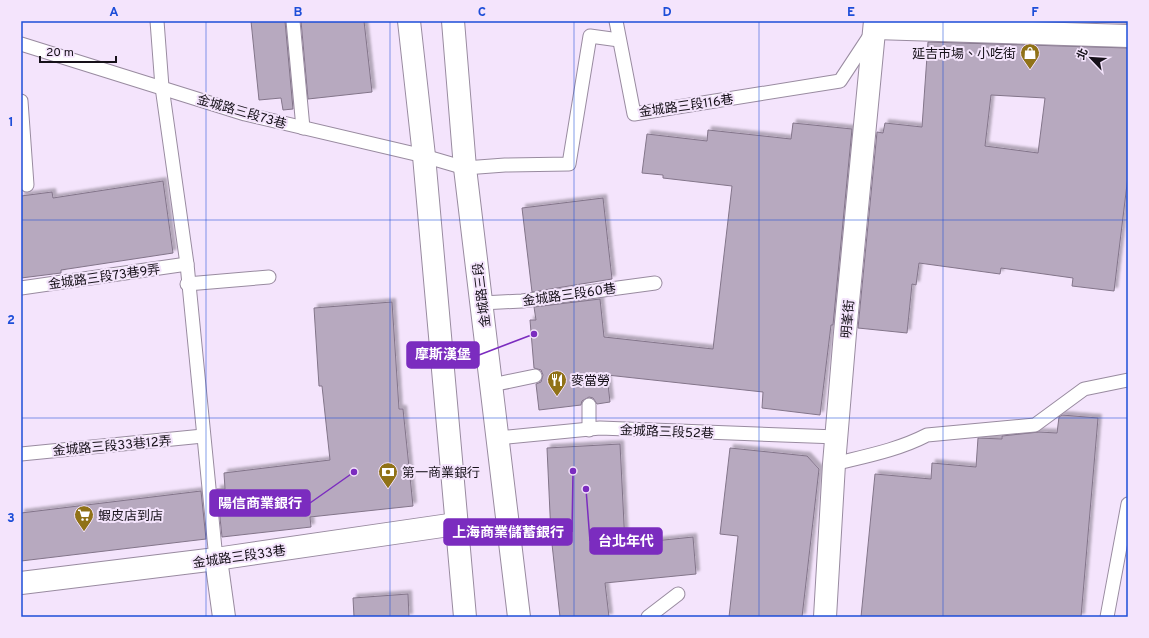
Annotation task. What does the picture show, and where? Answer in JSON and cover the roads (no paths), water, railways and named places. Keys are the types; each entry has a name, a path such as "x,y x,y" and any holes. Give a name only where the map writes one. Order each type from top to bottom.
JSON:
{"street":[{"path":"409,21 424,156 465,617"},
{"name":"金城路三段","path":"453,21 465,168 519,617"},
{"path":"875,24 1128,36"},
{"name":"明峯街","path":"825,617 834,464 845,333 875,24"},
{"name":"金城路三段33巷","path":"21,583 216,559 456,524"},
{"path":"216,559 224,617"}],"lane":[{"path":"157,21 162,87 187,264 216,559"},
{"path":"293,21 303,128"},
{"path":"465,168 505,165 568,164 590,36 619,40 616,21"},
{"name":"金城路三段116巷","path":"619,40 634,114 840,81 875,24"},
{"name":"金城路三段73巷","path":"21,44 245,114 424,156 465,168"},
{"path":"21,101 27,186"},
{"name":"金城路三段73巷9弄","path":"21,288 187,264"},
{"path":"188,284 269,277"},
{"name":"金城路三段60巷","path":"482,303 522,301 655,283"},
{"path":"492,385 535,376"},
{"path":"834,464 874,455 913,442 927,435 1036,425 1084,389 1128,380"},
{"path":"589,404 589,430"},
{"name":"金城路三段52巷","path":"498,438 600,428 837,437"},
{"name":"金城路三段33巷12弄","path":"21,454 203,436"},
{"path":"1107,617 1128,504"},
{"path":"648,617 678,594"}],"place":[{"name":"延吉市場、小吃街","path":"1030,70"},
{"name":"摩斯漢堡","path":"534,334"},
{"name":"麥當勞","path":"557,397"},
{"name":"上海商業儲蓄銀行","path":"573,471"},
{"name":"陽信商業銀行","path":"354,472"},
{"name":"第一商業銀行","path":"388,489"},
{"name":"台北年代","path":"586,489"},
{"name":"蝦皮店到店","path":"84,532"}]}
